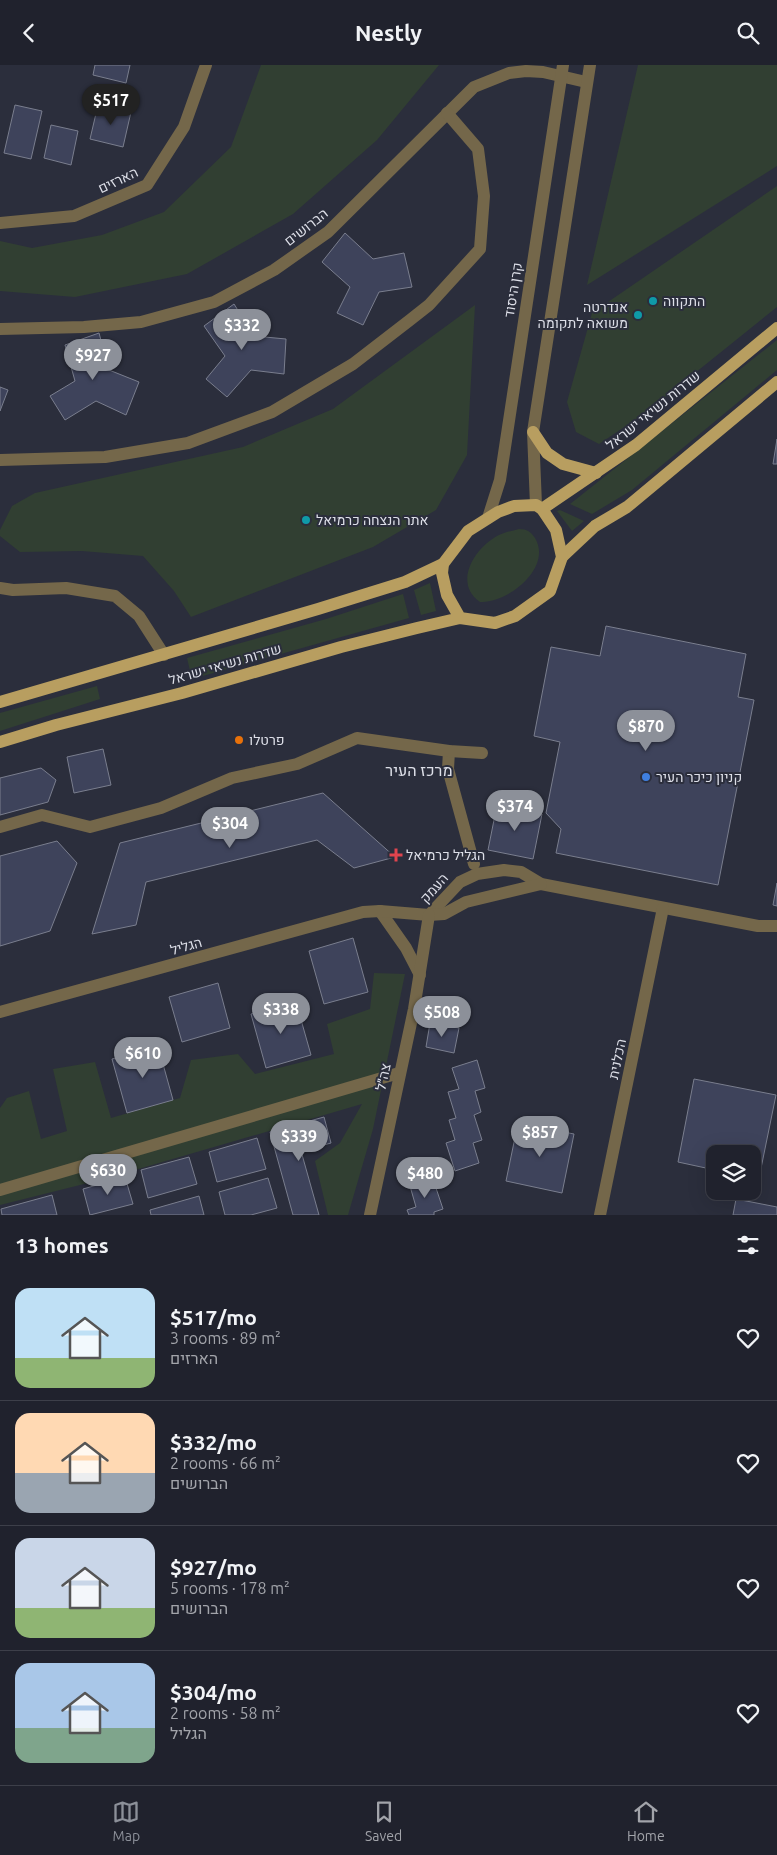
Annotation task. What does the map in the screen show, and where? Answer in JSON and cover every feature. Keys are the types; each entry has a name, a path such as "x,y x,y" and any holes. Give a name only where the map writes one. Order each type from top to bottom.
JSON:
{"main road":[{"name":"שדרות נשיאי ישראל","path":"539,507 596,473 636,445 777,328"},
{"path":"562,557 556,529 539,507 514,506 488,518 468,531 444,563 442,573 447,595 460,618 495,623 515,616 550,591 562,557 595,526 627,507 777,382"},
{"path":"533,432 547,453 563,464 596,473"},
{"name":"שדרות נשיאי ישראל","path":"0,702 164,655 405,581 444,563"},
{"name":"שדרות נשיאי ישראל","path":"0,742 56,725 182,693 341,647 460,618"}],"street":[{"name":"הארזים","path":"0,223 74,216 147,185 184,127 206,65"},
{"path":"539,507 533,432 590,65"},
{"name":"הברושים","path":"0,329 84,327 141,322 214,302 274,270 328,232 474,87 509,73 562,71 586,82"},
{"name":"קרן היסוד","path":"488,518 500,480 562,71"},
{"path":"0,460 105,457 188,443 272,412 353,364 429,305 480,249 484,196 478,149 446,113"},
{"path":"0,588 13,590 66,588 115,596 139,616 164,655"},
{"path":"0,827 42,815 90,827 161,808 232,778 297,764 357,738 449,751 482,753"},
{"path":"449,751 448,769 474,864"},
{"name":"העמק","path":"429,915 460,882 477,874 504,870 521,871 541,884 758,926 777,926"},
{"name":"העמק","path":"429,915 444,914 466,902 541,884"},
{"name":"הכלנית","path":"600,1215 663,908"},
{"path":"380,911 406,948 420,975"},
{"name":"הגליל","path":"0,1012 363,912 380,911 429,915"},
{"name":"צה״ל","path":"370,1215 414,1009 429,915"},
{"name":"העמק","path":"758,926 777,935"},
{"path":"0,1190 399,1073"}],"green space":[{"path":"261,65 439,65 377,140 293,214 187,274 75,297 0,291 0,241 32,248 102,235 164,212 231,147"},
{"path":"638,65 777,65 777,166 587,285"},
{"path":"777,186 777,307 644,414 599,444 576,432 567,402 592,313"},
{"path":"475,305 467,455 436,510 373,547 191,617 174,591 143,556 82,551 20,552 0,536 0,530 12,506 35,493 243,447 333,409"},
{"path":"777,340 777,370 632,490 592,514 570,504"},
{"path":"560,510 584,521 572,531 557,511"},
{"path":"519,529 527,530 532,534 539,549 538,561 533,572 514,591 491,601 480,602 472,594 468,585 467,576 474,558 481,549 497,536"},
{"path":"430,583 436,611 421,615 414,590"},
{"path":"403,594 409,618 192,679 187,658 326,619"},
{"path":"97,686 100,699 0,731 0,713"},
{"path":"374,973 405,974 373,1129 348,1215 328,1215 315,1161 340,1143 362,1104 104,1179 0,1205 0,1108 7,1098 29,1091 41,1139 67,1131 53,1069 95,1062 111,1118 180,1098 191,1060 238,1054 255,1074 334,1054 327,1024 370,1009"}],"building":[{"path":"95,65 130,65 126,83 93,75"},
{"path":"15,105 42,111 31,159 4,153"},
{"path":"98,105 131,112 123,147 90,139"},
{"path":"51,125 78,131 71,165 44,158"},
{"path":"345,233 373,259 404,253 412,287 379,292 363,325 337,313 350,287 322,262"},
{"path":"234,304 254,336 286,339 284,374 251,370 227,397 206,379 225,356 204,326"},
{"path":"99,333 109,370 139,382 126,415 96,401 65,420 50,396 75,381 65,345"},
{"path":"0,387 8,390 0,411"},
{"path":"777,439 777,464 773,464"},
{"name":"קניון כיכר העיר","path":"606,626 746,654 738,697 754,700 718,885 556,853 561,829 546,813 560,742 534,736 551,647 600,656"},
{"path":"103,749 111,785 74,793 67,757"},
{"path":"41,768 56,780 48,802 0,815 0,778"},
{"path":"323,793 395,857 354,868 317,840 146,882 136,925 92,934 120,843"},
{"path":"497,805 542,814 533,859 488,850"},
{"path":"57,841 77,863 50,931 0,946 0,856"},
{"path":"777,883 777,906 773,905"},
{"path":"353,938 368,992 324,1004 309,951"},
{"path":"218,983 230,1028 182,1042 169,997"},
{"path":"296,1002 311,1055 266,1068 251,1014"},
{"path":"430,1023 459,1028 454,1053 426,1047"},
{"path":"158,1046 173,1100 127,1113 112,1059"},
{"path":"477,1060 485,1088 475,1091 481,1112 474,1115 482,1140 473,1143 479,1163 455,1171 446,1143 455,1140 449,1120 456,1118 448,1092 459,1089 452,1068"},
{"path":"694,1079 776,1095 761,1168 761,1145 706,1145 706,1168 678,1162"},
{"path":"324,1117 331,1143 301,1151 319,1215 293,1215 270,1132"},
{"path":"518,1123 574,1134 562,1193 506,1181"},
{"path":"257,1138 266,1169 217,1182 209,1152"},
{"path":"189,1157 197,1184 148,1198 141,1170"},
{"path":"125,1177 133,1204 90,1215 83,1189"},
{"path":"268,1178 277,1208 251,1215 225,1215 219,1192"},
{"path":"433,1179 443,1209 434,1212 434,1215 409,1215 407,1210 416,1207 410,1186"},
{"path":"52,1195 57,1215 2,1215 1,1209"},
{"path":"199,1196 204,1215 151,1215 150,1210"},
{"path":"736,1200 777,1207 777,1215 733,1215"}],"place":[{"name":"התקווה","path":"653,301"},
{"name":"אנדרטה משואה לתקומה","path":"638,315"},
{"name":"אתר הנצחה כרמיאל","path":"306,520"},
{"name":"פרטלו","path":"239,740"},
{"name":"קניון כיכר העיר","path":"646,777"},
{"name":"הגליל כרמיאל","path":"396,855"}],"district":[{"name":"מרכז העיר","path":"419,770"}]}
